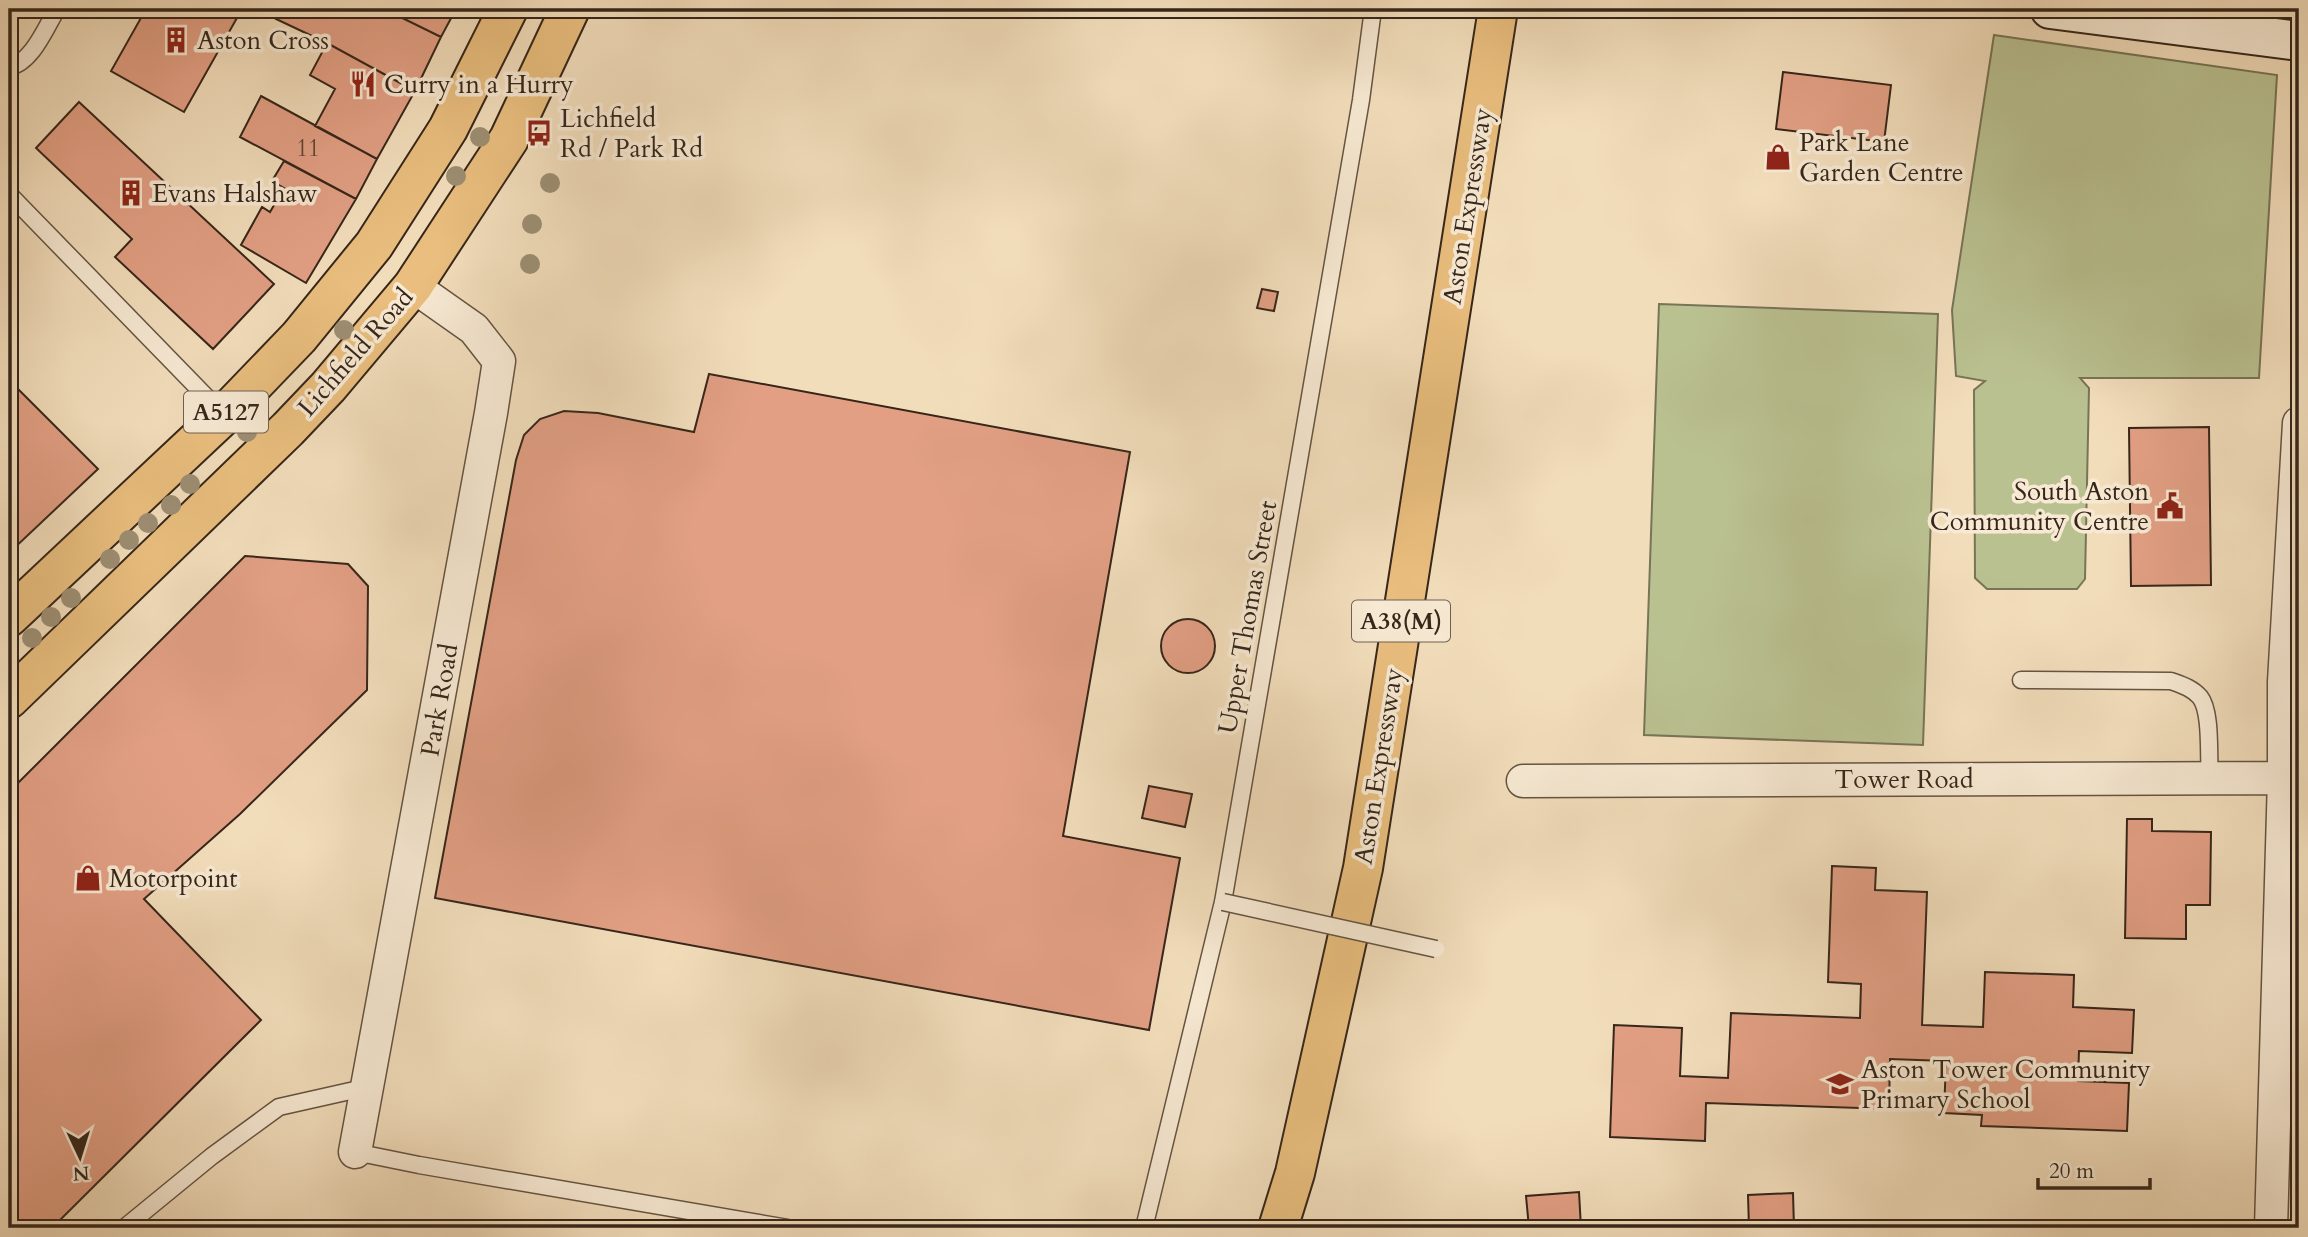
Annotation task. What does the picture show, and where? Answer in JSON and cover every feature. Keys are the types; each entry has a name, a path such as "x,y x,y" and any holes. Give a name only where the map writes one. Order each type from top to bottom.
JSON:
{"main road":[{"name":"Lichfield Road","path":"9,617 224,415 299,337 374,245 448,129 508,9"},
{"name":"Lichfield Road","path":"9,699 288,429 328,387 413,286 509,139 570,9"},
{"name":"Aston Expressway","path":"1279,1228 1295,1173 1363,868 1499,9"},
{"path":"2050,9 2299,41"}],"street":[{"name":"Park Road","path":"355,1152 499,360 474,329 413,286"},
{"path":"2271,1228 2288,1038 2284,778 2292,683 2299,423"},
{"name":"Tower Road","path":"1523,781 2284,778"}],"lane":[{"path":"9,67 17,66 33,48 57,9"},
{"name":"Upper Thomas Street","path":"1144,1228 1223,902 1358,114 1373,9"},
{"path":"9,194 224,415"},
{"path":"2021,680 2171,681 2190,688 2200,697 2207,713 2210,778"},
{"path":"1223,902 1436,949"},
{"path":"124,1228 212,1156 279,1107 368,1087"},
{"path":"355,1152 788,1228"}],"green space":[{"path":"1994,35 2277,75 2259,378 2080,378 2089,388 2085,579 2077,589 1987,589 1975,578 1974,390 1985,381 1956,376 1952,310"},
{"path":"1659,304 1938,314 1923,745 1644,735"}],"building":[{"name":"Aston Cross","path":"146,9 242,9 184,112 111,71"},
{"path":"281,9 384,9 441,37 415,91 327,43 276,19"},
{"path":"384,9 456,9 441,37"},
{"path":"327,43 415,91 377,159 315,126 335,89 310,75"},
{"path":"1783,72 1891,85 1884,142 1776,129"},
{"path":"261,96 377,159 356,199 240,137"},
{"name":"Evans Halshaw","path":"79,102 274,284 213,349 115,257 132,239 36,148"},
{"path":"284,161 356,199 306,283 241,245 262,207 270,212 284,188 272,181"},
{"path":"1262,289 1278,292 1274,311 1257,308"},
{"path":"709,374 1130,452 1063,836 1180,858 1149,1030 435,898 516,460 524,435 540,419 564,411 598,413 694,432"},
{"path":"9,380 98,469 9,553"},
{"name":"South Aston Community Centre","path":"2209,427 2211,585 2131,586 2129,428"},
{"name":"Motorpoint","path":"245,556 348,564 368,586 367,690 240,814 144,899 261,1020 52,1228 9,1228 9,792"},
{"path":"1188,619 1207,627 1215,646 1207,665 1188,673 1169,665 1161,646 1169,627"},
{"path":"1149,786 1192,794 1185,827 1142,818"},
{"path":"2127,819 2152,819 2152,831 2211,832 2210,905 2186,905 2186,939 2125,938"},
{"path":"1832,866 1876,868 1875,890 1927,892 1922,1025 1983,1027 1985,972 2074,975 2073,1007 2134,1010 2132,1053 2079,1051 2078,1081 2129,1083 2127,1131 1981,1126 1982,1115 1944,1113 1946,1061 1890,1059 1889,1109 1706,1103 1705,1141 1610,1137 1614,1025 1682,1028 1680,1076 1728,1078 1731,1013 1860,1018 1861,984 1828,982"},
{"path":"1579,1192 1581,1228 1529,1228 1526,1196"},
{"path":"1793,1193 1794,1228 1749,1228 1748,1195"}],"place":[{"name":"Aston Cross","path":"176,40"},
{"name":"Curry in a Hurry","path":"363,84"},
{"name":"Lichfield Rd / Park Rd","path":"539,133"},
{"name":"Park Lane Garden Centre","path":"1778,157"},
{"name":"Evans Halshaw","path":"131,193"},
{"name":"South Aston Community Centre","path":"2170,506"},
{"name":"Motorpoint","path":"88,878"},
{"name":"Aston Tower Community Primary School","path":"1840,1084"}]}
